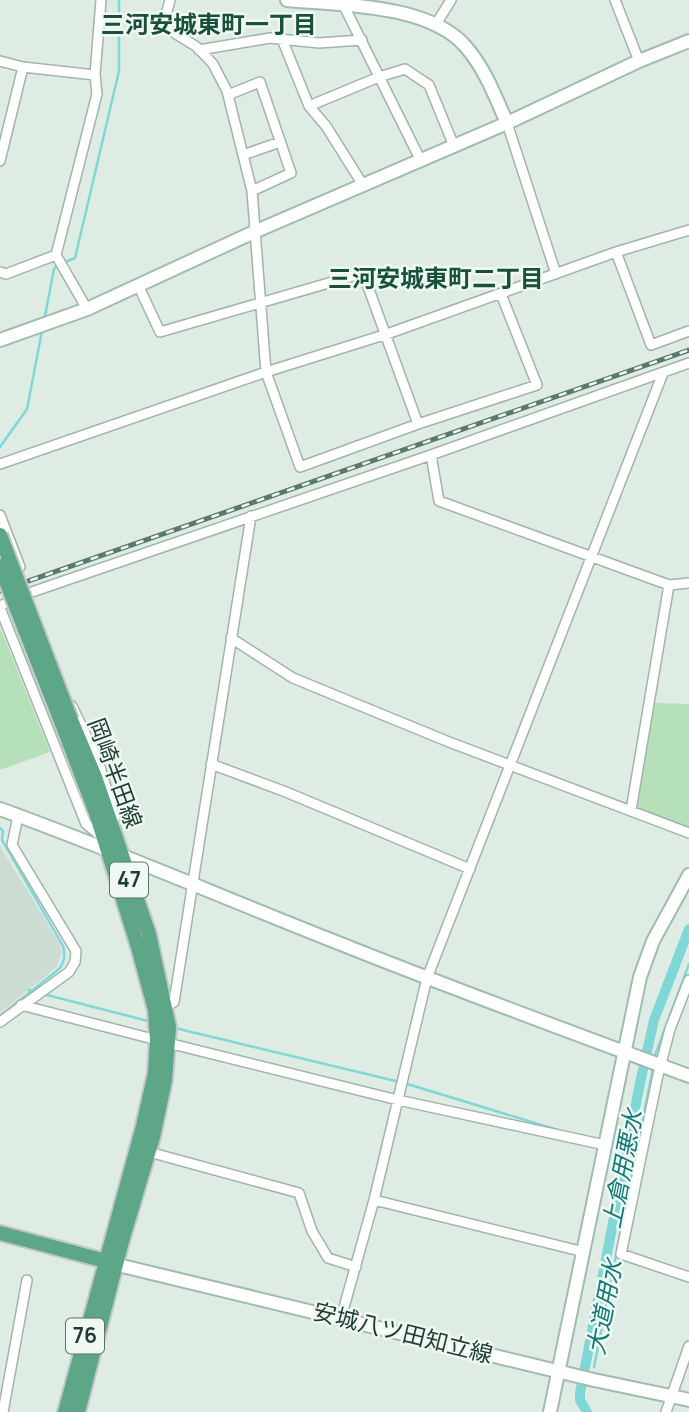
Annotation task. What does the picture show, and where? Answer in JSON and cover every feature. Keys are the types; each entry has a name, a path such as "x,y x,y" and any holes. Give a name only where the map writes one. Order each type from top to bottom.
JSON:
{"main road":[{"name":"岡崎半田線","path":"0,535 27,601 66,721"},
{"name":"岡崎半田線","path":"0,566 66,721 95,777 163,1042 111,1263"},
{"name":"岡崎半田線","path":"110,843 149,934 166,1007 160,1106 122,1241 111,1263"},
{"path":"0,1233 111,1263"},
{"name":"76","path":"65,1412 111,1263"},
{"name":"76","path":"78,1412 111,1263"}],"street":[{"path":"87,309 56,255 97,94 95,75 101,0"},
{"path":"170,0 163,26 199,50 213,64 228,95 252,191 266,372 300,467 537,385 501,294"},
{"path":"287,0 402,11 436,24 465,45 488,79 507,123 556,274"},
{"path":"436,24 451,0"},
{"path":"615,0 639,61"},
{"path":"344,6 421,161"},
{"path":"199,50 270,38 319,43 362,40"},
{"path":"282,39 309,106 326,126 363,185"},
{"path":"0,340 87,309 254,232 421,161 639,61 689,41"},
{"path":"0,61 23,67 95,75"},
{"path":"0,161 23,67"},
{"path":"309,106 405,69 429,85 454,146"},
{"path":"228,95 260,82 291,173 252,191"},
{"path":"243,155 280,142"},
{"path":"0,464 266,372 387,334 616,252 689,230"},
{"path":"616,252 651,345 689,331"},
{"path":"0,272 6,274 56,255"},
{"path":"138,285 160,332 363,273 418,424"},
{"path":"110,843 86,824 0,607 29,593 689,363"},
{"path":"341,1318 374,1200 427,978 663,373"},
{"path":"431,455 439,501 591,559 669,585 689,583"},
{"path":"0,515 20,567 0,574"},
{"path":"166,1007 174,1002 251,516"},
{"path":"631,810 669,585"},
{"path":"29,593 69,700 98,760 109,792 117,824 110,843"},
{"path":"231,638 293,678 689,833"},
{"path":"211,764 286,792 470,869"},
{"path":"0,809 110,843 192,885 427,978 689,1076"},
{"path":"0,1022 69,972 75,962 76,951 12,845 18,816"},
{"path":"550,1412 605,1145 630,1053 640,977 653,941 689,875"},
{"path":"689,980 659,1064 621,1254 689,1277"},
{"path":"21,1005 398,1100 605,1145"},
{"path":"149,1152 299,1193 312,1231 328,1258 356,1267"},
{"path":"374,1200 584,1252"},
{"name":"安城八ツ田知立線","path":"111,1263 594,1380 689,1400"},
{"path":"3,1412 27,1280"},
{"path":"666,1412 689,1346"}],"shaded area":[{"path":"0,846 60,944 62,952 57,967 0,1013"}],"green space":[{"path":"0,627 50,752 0,770"},
{"path":"654,703 689,704 689,828 636,807"}],"waterway":[{"path":"65,262 75,258 119,71 119,0"},
{"path":"44,321 54,269 59,264"},
{"path":"0,447 27,409 42,331"},
{"path":"0,828 3,831 2,840 63,946 64,956 59,969 0,1016"},
{"name":"上倉用悪水","path":"587,1412 580,1400 580,1393 640,1083 654,1020 689,929"},
{"name":"大道用水","path":"654,1058 689,964"},
{"path":"29,990 37,992"},
{"path":"43,994 152,1022"},
{"path":"175,1028 404,1083 558,1130"},
{"name":"大道用水","path":"594,1367 653,1068"}],"railway":[{"path":"0,591 689,350"}],"district":[{"name":"三河安城東町一丁目","path":"209,25"},
{"name":"三河安城東町二丁目","path":"436,279"}]}
